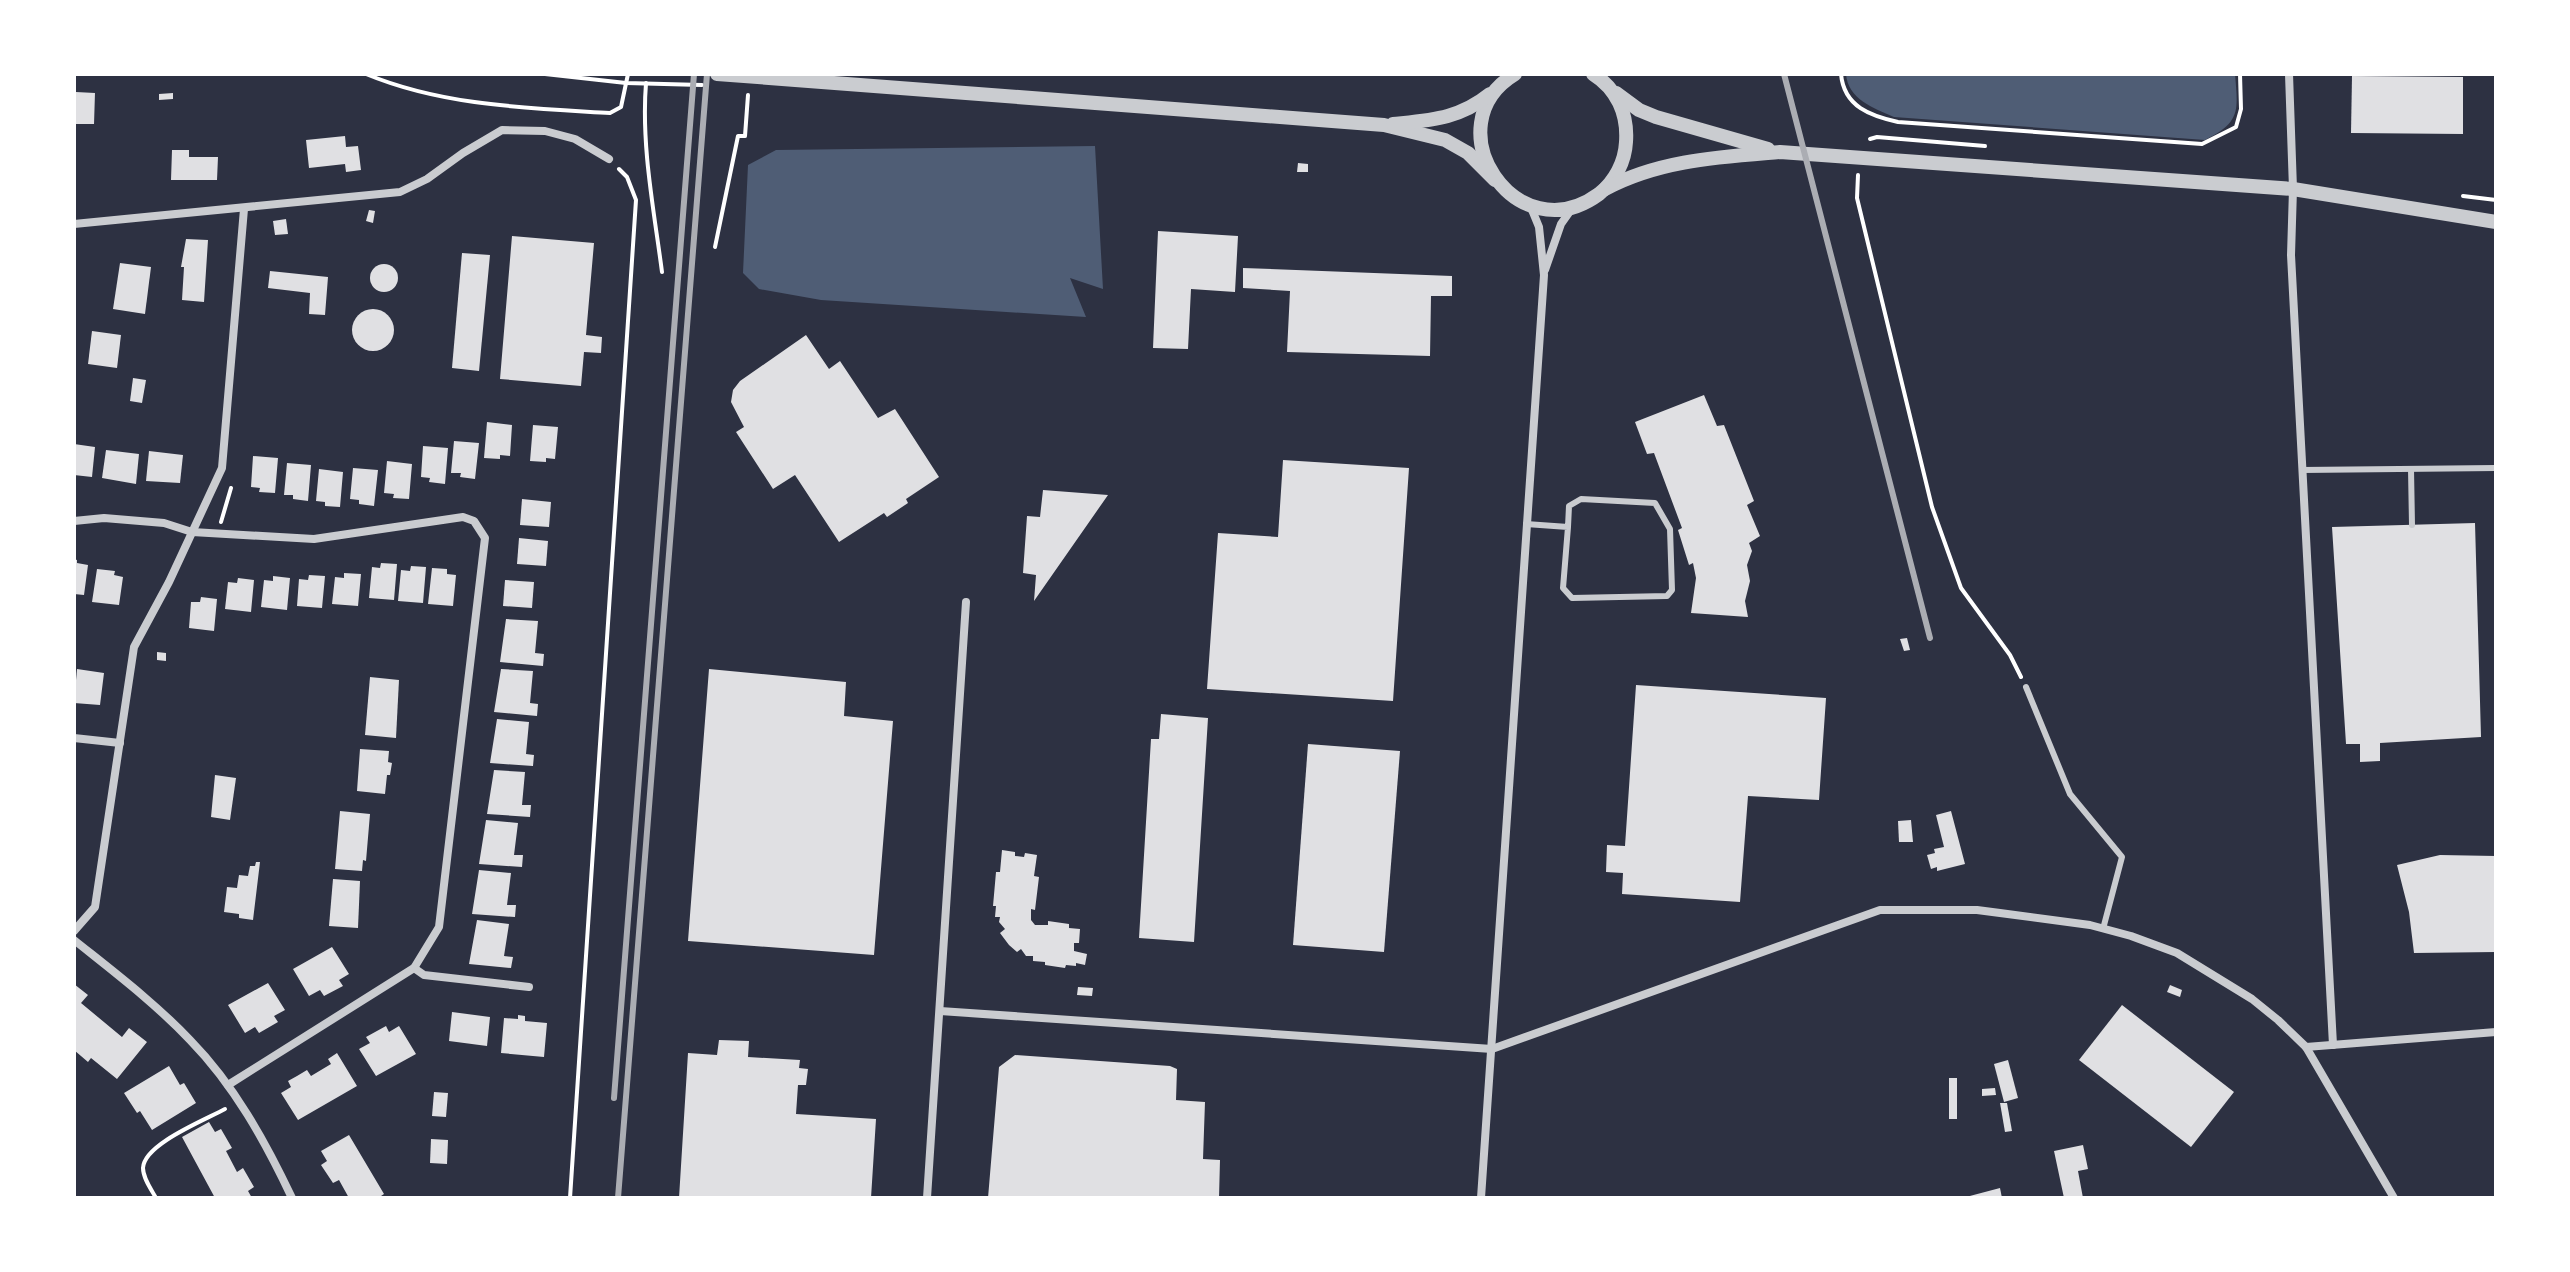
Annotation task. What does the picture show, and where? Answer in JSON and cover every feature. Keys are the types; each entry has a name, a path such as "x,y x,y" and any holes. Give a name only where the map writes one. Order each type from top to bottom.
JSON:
{"street":[{"path":"717,74 1384,125 1445,140 1468,153 1510,195 1549,211 1573,207 1631,175 1655,168 1715,157 1780,152 2293,189 2496,222"},
{"path":"1593,74 1639,110 1780,152"},
{"path":"2289,74 2293,189 2291,255 2333,1045"},
{"path":"1384,125 1446,118 1475,106 1509,77"},
{"path":"1495,180 1485,162 1481,142 1482,122 1488,103 1509,77"},
{"path":"1605,189 1617,175 1626,152 1627,128 1621,105 1611,89"},
{"path":"74,224 400,192 427,179 502,130 545,131 575,139 609,159"},
{"path":"1481,1198 1544,275 1539,227 1530,205"},
{"path":"1544,275 1561,224 1573,207"},
{"path":"74,931 95,907 134,647 222,468 244,209"},
{"path":"74,521 104,518 164,523 192,532 314,539 463,517 474,521 485,538 439,927 414,968 228,1085"},
{"path":"927,1198 966,602"},
{"path":"74,738 120,743"},
{"path":"940,1011 1492,1049 1880,910 1977,910 2025,916 2103,929 2177,953 2217,975 2278,1020 2306,1047 2394,1198"},
{"path":"74,940 132,986 190,1040 243,1108 271,1153 292,1198"},
{"path":"414,968 424,975 529,987"},
{"path":"2306,1047 2496,1032"}],"lane":[{"path":"2302,470 2496,468"},
{"path":"2411,469 2412,525"},
{"path":"1581,499 1655,503 1670,529 1672,590 1667,596 1572,598 1563,588 1568,527 1569,506 1581,499"},
{"path":"1526,524 1568,527"},
{"path":"2026,687 2070,794 2122,857 2103,929"}],"path":[{"path":"366,74 397,87 502,107 610,113 621,107 628,74"},
{"path":"1841,74 1853,102 1871,116 1898,122 2202,144 2236,127 2241,109 2240,74"},
{"path":"646,83 647,156 662,272"},
{"path":"715,247 738,136 745,136 748,94"},
{"path":"1859,157 1857,198 1932,507 1961,588 2010,655 2026,687"},
{"path":"570,1198 636,200 627,177 609,159"},
{"path":"156,1198 143,1171 145,1159 155,1147 226,1108 243,1108"}],"water":[{"path":"1846,74 2235,74 2237,97 2231,121 2205,140 1894,117 1857,96 1851,90"},
{"path":"1095,146 1103,289 1070,278 1086,317 821,300 759,289 743,273 748,165 776,150"}],"building":[{"path":"2352,76 2463,77 2463,134 2351,133"},
{"path":"76,92 95,93 94,124 74,124"},
{"path":"173,93 173,99 159,100 159,94"},
{"path":"345,136 346,147 358,146 361,170 346,172 345,164 309,168 306,140"},
{"path":"172,150 189,150 189,157 218,157 217,180 171,180"},
{"path":"1298,163 1308,164 1308,172 1297,172"},
{"path":"369,210 375,211 373,223 366,221"},
{"path":"286,219 288,234 275,235 273,221"},
{"path":"1158,231 1238,236 1235,292 1191,289 1188,349 1153,348"},
{"path":"512,236 594,243 586,335 602,337 601,353 584,352 581,386 500,379"},
{"path":"186,239 208,240 204,302 182,300 184,267 181,267"},
{"path":"462,253 490,255 479,371 452,368"},
{"path":"120,263 151,267 145,314 113,309"},
{"path":"384,264 394,268 398,278 394,288 384,292 374,288 370,278 374,268"},
{"path":"1243,268 1452,276 1452,296 1431,296 1430,356 1287,352 1290,291 1243,288"},
{"path":"270,271 328,277 325,315 309,314 310,293 268,288"},
{"path":"373,309 388,315 394,330 388,345 373,351 358,345 352,330 358,315"},
{"path":"92,331 121,335 117,368 88,364"},
{"path":"806,335 829,369 840,361 878,418 895,409 939,477 906,499 908,503 887,517 884,513 839,542 795,475 773,489 736,432 744,427 731,402 733,390 740,381"},
{"path":"133,378 146,380 142,403 130,401"},
{"path":"1704,395 1717,426 1724,425 1754,501 1747,505 1760,536 1749,543 1752,551 1747,565 1750,581 1745,601 1748,617 1691,613 1696,578 1693,563 1689,565 1678,530 1682,528 1654,453 1647,454 1635,422"},
{"path":"487,422 512,425 510,456 484,458"},
{"path":"533,425 558,427 555,459 530,461"},
{"path":"454,441 479,443 475,479 460,477 461,473 451,473"},
{"path":"74,444 95,447 92,477 74,475"},
{"path":"423,446 448,448 445,484 429,482 430,478 421,477"},
{"path":"106,450 139,454 136,484 102,478"},
{"path":"149,451 183,455 180,483 146,481"},
{"path":"253,456 278,458 275,493 259,492 260,488 251,487"},
{"path":"1283,460 1409,468 1393,701 1207,689 1218,533 1278,537"},
{"path":"387,461 412,464 409,499 393,498 394,494 384,493"},
{"path":"287,463 311,465 308,501 284,495"},
{"path":"353,468 378,470 374,506 350,499"},
{"path":"319,469 343,472 340,507 325,506 325,502 316,501"},
{"path":"1043,490 1108,495 1034,601 1036,575 1023,573 1027,516 1040,517"},
{"path":"522,499 551,502 549,527 520,525"},
{"path":"2475,523 2481,737 2380,743 2380,761 2360,762 2360,744 2346,744 2332,527"},
{"path":"519,538 548,541 546,566 517,564"},
{"path":"74,559 77,563 88,565 84,595 74,594"},
{"path":"381,563 397,564 394,600 369,598 372,567 380,568"},
{"path":"411,566 426,567 423,603 398,601 401,570 410,571"},
{"path":"432,568 447,569 447,574 456,575 453,606 428,604"},
{"path":"97,569 115,571 114,575 123,577 119,605 92,602"},
{"path":"344,573 361,574 358,606 332,604 335,577 344,578"},
{"path":"309,575 325,576 322,608 297,606 299,579 308,580"},
{"path":"273,576 290,578 287,610 261,607 264,580 273,581"},
{"path":"238,578 254,580 251,612 225,609 228,582 237,583"},
{"path":"505,580 534,582 532,608 503,606"},
{"path":"201,597 217,599 214,631 189,628 191,602 200,602"},
{"path":"506,619 538,621 535,653 544,654 543,666 500,662"},
{"path":"1907,638 1910,650 1904,651 1900,639"},
{"path":"157,652 166,653 166,661 157,660"},
{"path":"77,669 104,673 100,705 74,703"},
{"path":"501,669 533,671 530,703 538,704 537,716 494,712"},
{"path":"709,669 846,682 844,716 893,721 874,955 688,941"},
{"path":"370,677 399,680 396,738 365,735"},
{"path":"1636,685 1826,698 1819,800 1748,796 1740,902 1622,894 1623,873 1606,872 1607,845 1625,846"},
{"path":"1161,714 1208,718 1194,942 1139,938 1151,739 1159,739"},
{"path":"497,719 529,722 526,754 534,755 533,766 490,763"},
{"path":"1308,744 1400,751 1384,952 1293,945"},
{"path":"360,749 389,751 388,762 392,763 385,794 357,791"},
{"path":"494,770 525,772 522,805 531,805 530,817 487,814"},
{"path":"215,775 236,778 230,820 211,817"},
{"path":"340,811 370,814 366,861 363,860 362,871 335,869"},
{"path":"1951,811 1965,864 1937,871 1937,867 1931,869 1927,855 1935,853 1934,849 1944,847 1936,815"},
{"path":"486,820 518,823 514,855 523,855 522,867 479,864"},
{"path":"1911,820 1913,842 1899,842 1898,821"},
{"path":"1002,850 1015,852 1015,856 1024,857 1025,853 1037,855 1034,876 1039,877 1031,920 1035,925 1048,925 1048,921 1080,929 1079,943 1074,943 1074,951 1087,954 1085,965 1076,963 1076,966 1066,965 1065,968 1033,961 1033,956 1026,956 1021,949 1017,952 1000,933 1005,929 999,922 1000,917 995,917 996,906 993,906 996,872 1000,872"},
{"path":"2440,855 2496,856 2496,952 2414,953 2409,912 2397,865"},
{"path":"256,862 260,862 253,920 224,912 227,887 237,888 239,875 248,876 250,866 255,866"},
{"path":"479,870 511,873 507,905 516,905 515,917 472,914"},
{"path":"333,879 360,881 358,928 329,926"},
{"path":"477,920 509,924 504,956 513,957 511,968 469,964"},
{"path":"332,947 349,974 339,980 343,986 324,996 320,990 309,996 293,969"},
{"path":"268,983 285,1010 274,1016 278,1022 259,1033 255,1027 245,1033 228,1005"},
{"path":"74,984 88,995 81,1003 122,1037 129,1028 147,1042 117,1079 91,1058 88,1062 74,1050"},
{"path":"2170,985 2182,990 2180,997 2167,992"},
{"path":"1078,987 1093,988 1092,996 1077,995"},
{"path":"2122,1005 2234,1092 2191,1147 2079,1060"},
{"path":"452,1012 490,1017 487,1046 449,1041"},
{"path":"518,1015 525,1016 525,1021 547,1023 544,1057 501,1053 504,1018 518,1019"},
{"path":"386,1026 389,1032 399,1026 416,1054 376,1076 359,1049 370,1043 366,1037"},
{"path":"719,1040 749,1041 748,1057 800,1060 799,1068 808,1069 806,1085 798,1085 796,1114 876,1119 871,1198 679,1198 688,1053 717,1055"},
{"path":"337,1053 357,1086 298,1120 281,1093 291,1087 288,1081 307,1070 311,1076 331,1064 328,1059"},
{"path":"1015,1055 1177,1069 1176,1100 1205,1102 1203,1159 1220,1160 1219,1198 988,1198 999,1067"},
{"path":"2008,1060 2018,1098 2004,1102 1994,1064"},
{"path":"169,1066 196,1103 152,1130 124,1093"},
{"path":"1949,1078 1957,1078 1957,1119 1949,1119"},
{"path":"1995,1088 1996,1095 1982,1096 1982,1089"},
{"path":"434,1092 448,1093 446,1117 432,1116"},
{"path":"2000,1103 2007,1103 2012,1131 2005,1132"},
{"path":"209,1122 215,1132 221,1129 232,1148 226,1151 237,1172 243,1168 254,1187 248,1191 252,1198 215,1198 182,1137"},
{"path":"349,1135 384,1194 378,1198 349,1198 339,1180 333,1183 321,1165 327,1161 321,1151"},
{"path":"431,1139 448,1140 447,1164 430,1163"},
{"path":"2083,1145 2088,1169 2078,1171 2083,1198 2064,1198 2054,1151"},
{"path":"2000,1188 2002,1198 1966,1198 1966,1197"}],"railway":[{"path":"614,1098 694,74"},
{"path":"618,1198 707,74"},
{"path":"1784,74 1930,638"}]}
